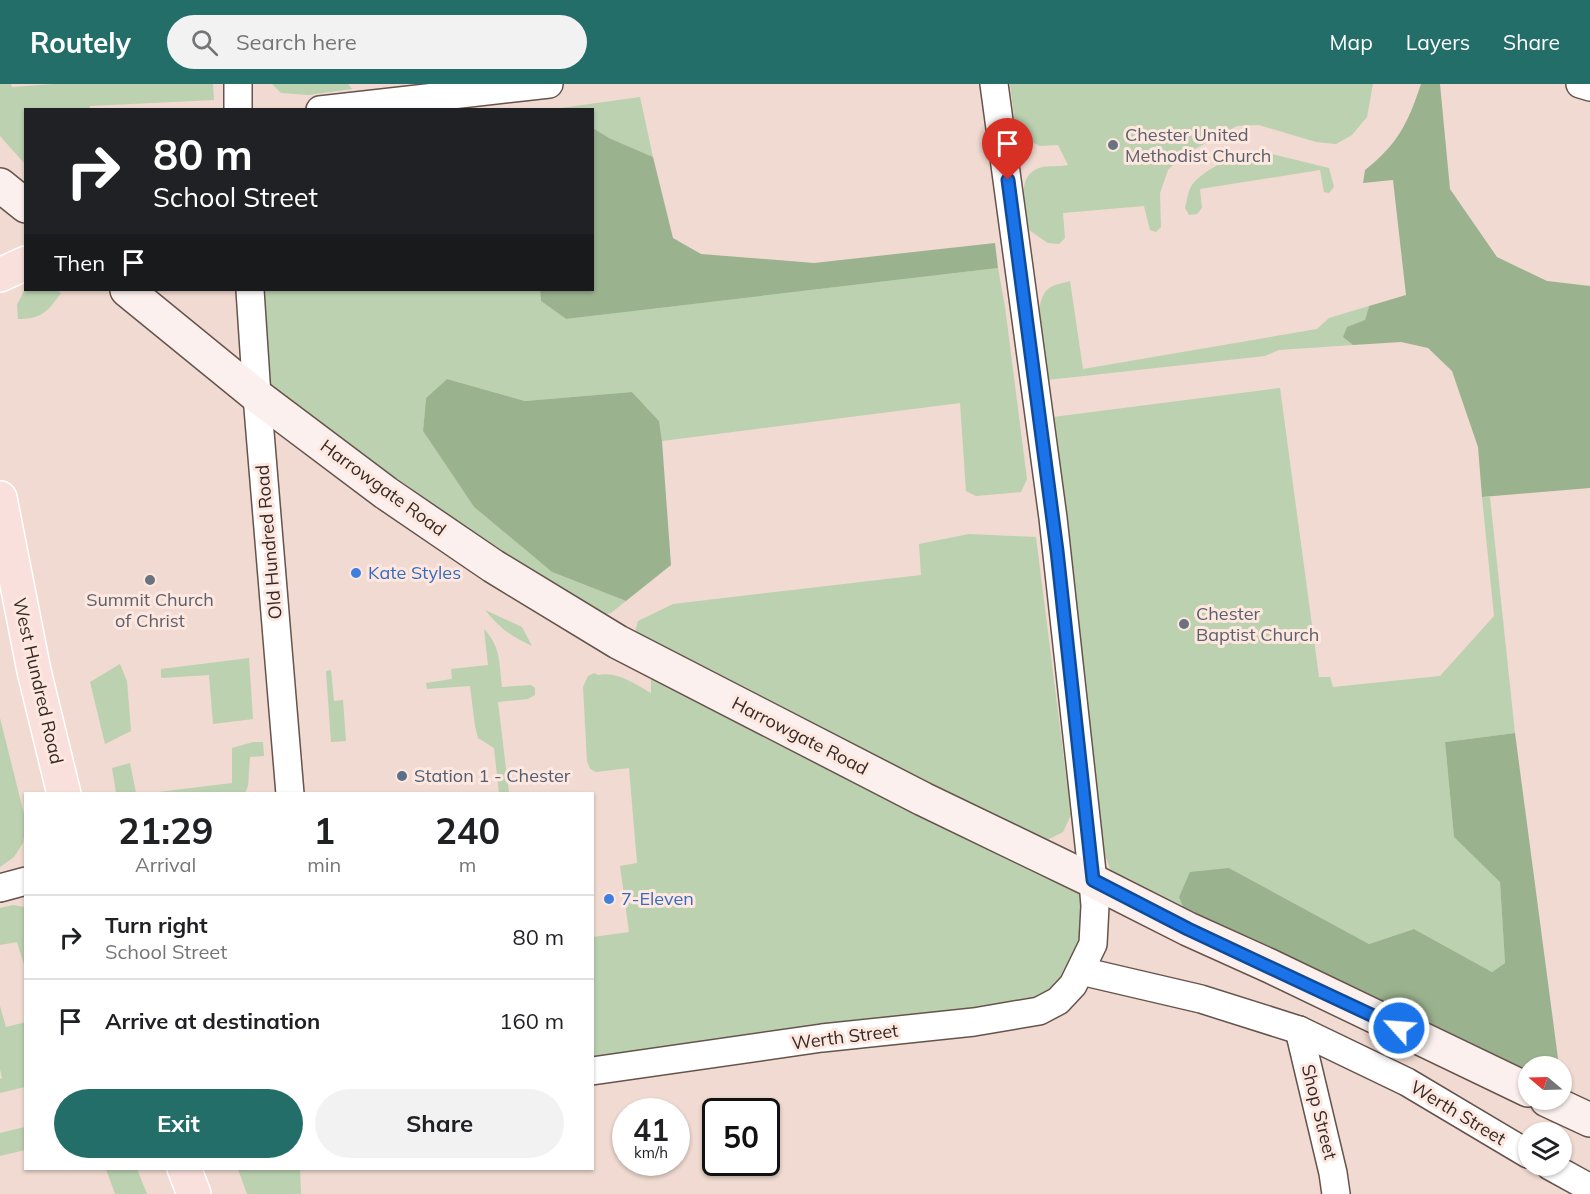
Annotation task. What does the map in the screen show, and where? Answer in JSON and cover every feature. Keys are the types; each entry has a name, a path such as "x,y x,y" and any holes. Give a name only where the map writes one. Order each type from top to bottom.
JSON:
{"main road":[{"path":"0,184 24,204"},
{"path":"0,275 24,263"},
{"name":"Harrowgate Road","path":"128,291 257,396 391,497 493,566 618,642 923,799 1093,880 1188,929 1518,1085"},
{"name":"West Hundred Road","path":"0,498 34,671 64,792"},
{"path":"1568,1110 1590,1120"},
{"path":"185,1170 194,1194"}],"street":[{"path":"238,84 238,108"},
{"path":"338,108 549,84"},
{"name":"Werth Street","path":"594,1071 822,1038 974,1022 1039,1011 1058,1001 1073,985 1093,944 1095,906 1093,880 1057,551 994,84"},
{"path":"1580,84 1590,87"},
{"name":"Old Hundred Road","path":"250,291 290,792"},
{"path":"0,888 24,882"},
{"name":"Werth Street","path":"1081,971 1201,999 1299,1030 1407,1082 1518,1148"},
{"name":"Shop Street","path":"1299,1030 1334,1173 1336,1194"},
{"path":"1568,1176 1590,1188"}],"green space":[{"path":"0,84 11,84 12,87 54,84 213,84 214,100 90,106 89,108 24,108 24,163 0,136"},
{"path":"272,84 348,84 352,89 309,95 281,93"},
{"path":"1010,84 1373,84 1367,117 1352,135 1336,144 1316,142 1259,125 1237,126 1184,155 1168,170 1160,193 1161,227 1156,232 1150,230 1144,206 1063,213 1065,238 1059,244 1048,243 1029,230 1024,204 1024,187 1031,172 1039,168 1068,165 1058,145 1040,146 1016,134"},
{"path":"1421,84 1440,84 1450,189 1497,257 1547,281 1590,286 1590,488 1482,497 1478,447 1452,371 1428,348 1401,342 1353,345 1343,337 1347,327 1365,320 1369,306 1406,295 1393,180 1363,183 1365,170 1386,151 1400,132"},
{"path":"640,97 653,157 609,138 594,129 594,108 561,108"},
{"path":"594,129 609,138 653,157 673,238 701,254 814,263 995,243 998,268 566,319 541,301 540,291 594,291"},
{"path":"1256,150 1329,168 1334,187 1329,193 1324,192 1320,170 1200,189 1202,208 1197,214 1189,215 1185,208 1191,187 1197,179 1221,163"},
{"path":"998,268 1027,479 1021,492 976,496 966,491 960,403 662,441 659,421 632,392 525,401 447,379 426,398 423,431 474,507 552,572 626,601 611,613 598,616 430,510 270,387 264,291 540,291 541,301 566,319"},
{"path":"1070,281 1083,369 1317,329 1329,318 1369,306 1365,320 1343,337 1353,345 1279,350 1265,356 1047,380 1041,345 1040,306 1048,289"},
{"path":"24,291 58,291 61,293 39,316 18,319 17,305"},
{"path":"447,379 525,401 632,392 659,421 671,565 626,601 552,572 474,507 423,431 426,398"},
{"path":"1280,388 1319,677 1330,677 1333,687 1440,676 1494,616 1482,497 1490,497 1515,733 1445,742 1454,837 1500,881 1505,963 1492,972 1414,929 1369,944 1229,868 1186,914 1113,877 1105,855 1053,417"},
{"path":"969,534 1036,537 1071,815 1063,832 1047,840 1034,836 641,641 635,632 638,621 673,604 921,575 919,544"},
{"path":"485,610 522,627 532,646 506,631"},
{"path":"484,629 494,642 502,687 531,685 535,688 535,695 528,699 498,702 509,792 499,792 494,748 478,738 470,686 427,689 426,683 452,679 451,669 488,665"},
{"path":"249,658 253,719 213,724 209,675 161,678 161,669"},
{"path":"651,663 1091,882 1094,907 1057,999 594,1060 594,937 629,932 620,866 637,863 629,768 596,772 590,769 587,761 583,687 588,676 594,673 619,677 651,693"},
{"path":"120,664 127,681 131,731 105,744 90,682"},
{"path":"331,670 334,701 343,700 346,741 331,742 326,671"},
{"path":"0,718 24,814 24,836 23,843 14,857 0,867"},
{"path":"1515,733 1558,1056 1518,1056 1518,1072 1186,914 1179,897 1190,872 1229,868 1369,944 1414,929 1492,972 1505,963 1500,882 1454,837 1445,742"},
{"path":"253,742 263,742 264,756 250,757 245,792 158,792 232,783 232,748"},
{"path":"130,763 136,792 116,792 112,768"},
{"path":"13,905 24,907 24,965 17,942 0,945 0,908"},
{"path":"0,1006 6,1027 24,1022 24,1087 0,1093 0,1079 2,1078"},
{"path":"24,1127 24,1150 0,1156 0,1133"},
{"path":"106,1170 137,1170 147,1194 115,1194"},
{"path":"238,1170 300,1170 301,1194 247,1194"}],"place":[{"name":"Chester United Methodist Church","path":"1113,145"},
{"name":"Kate Styles","path":"356,573"},
{"name":"Summit Church of Christ","path":"150,580"},
{"name":"Chester Baptist Church","path":"1184,624"},
{"name":"Station 1 - Chester","path":"402,776"},
{"name":"7-Eleven","path":"609,899"}],"route":[{"path":"1008,180 1057,551 1093,880 1188,929 1399,1028"}]}
